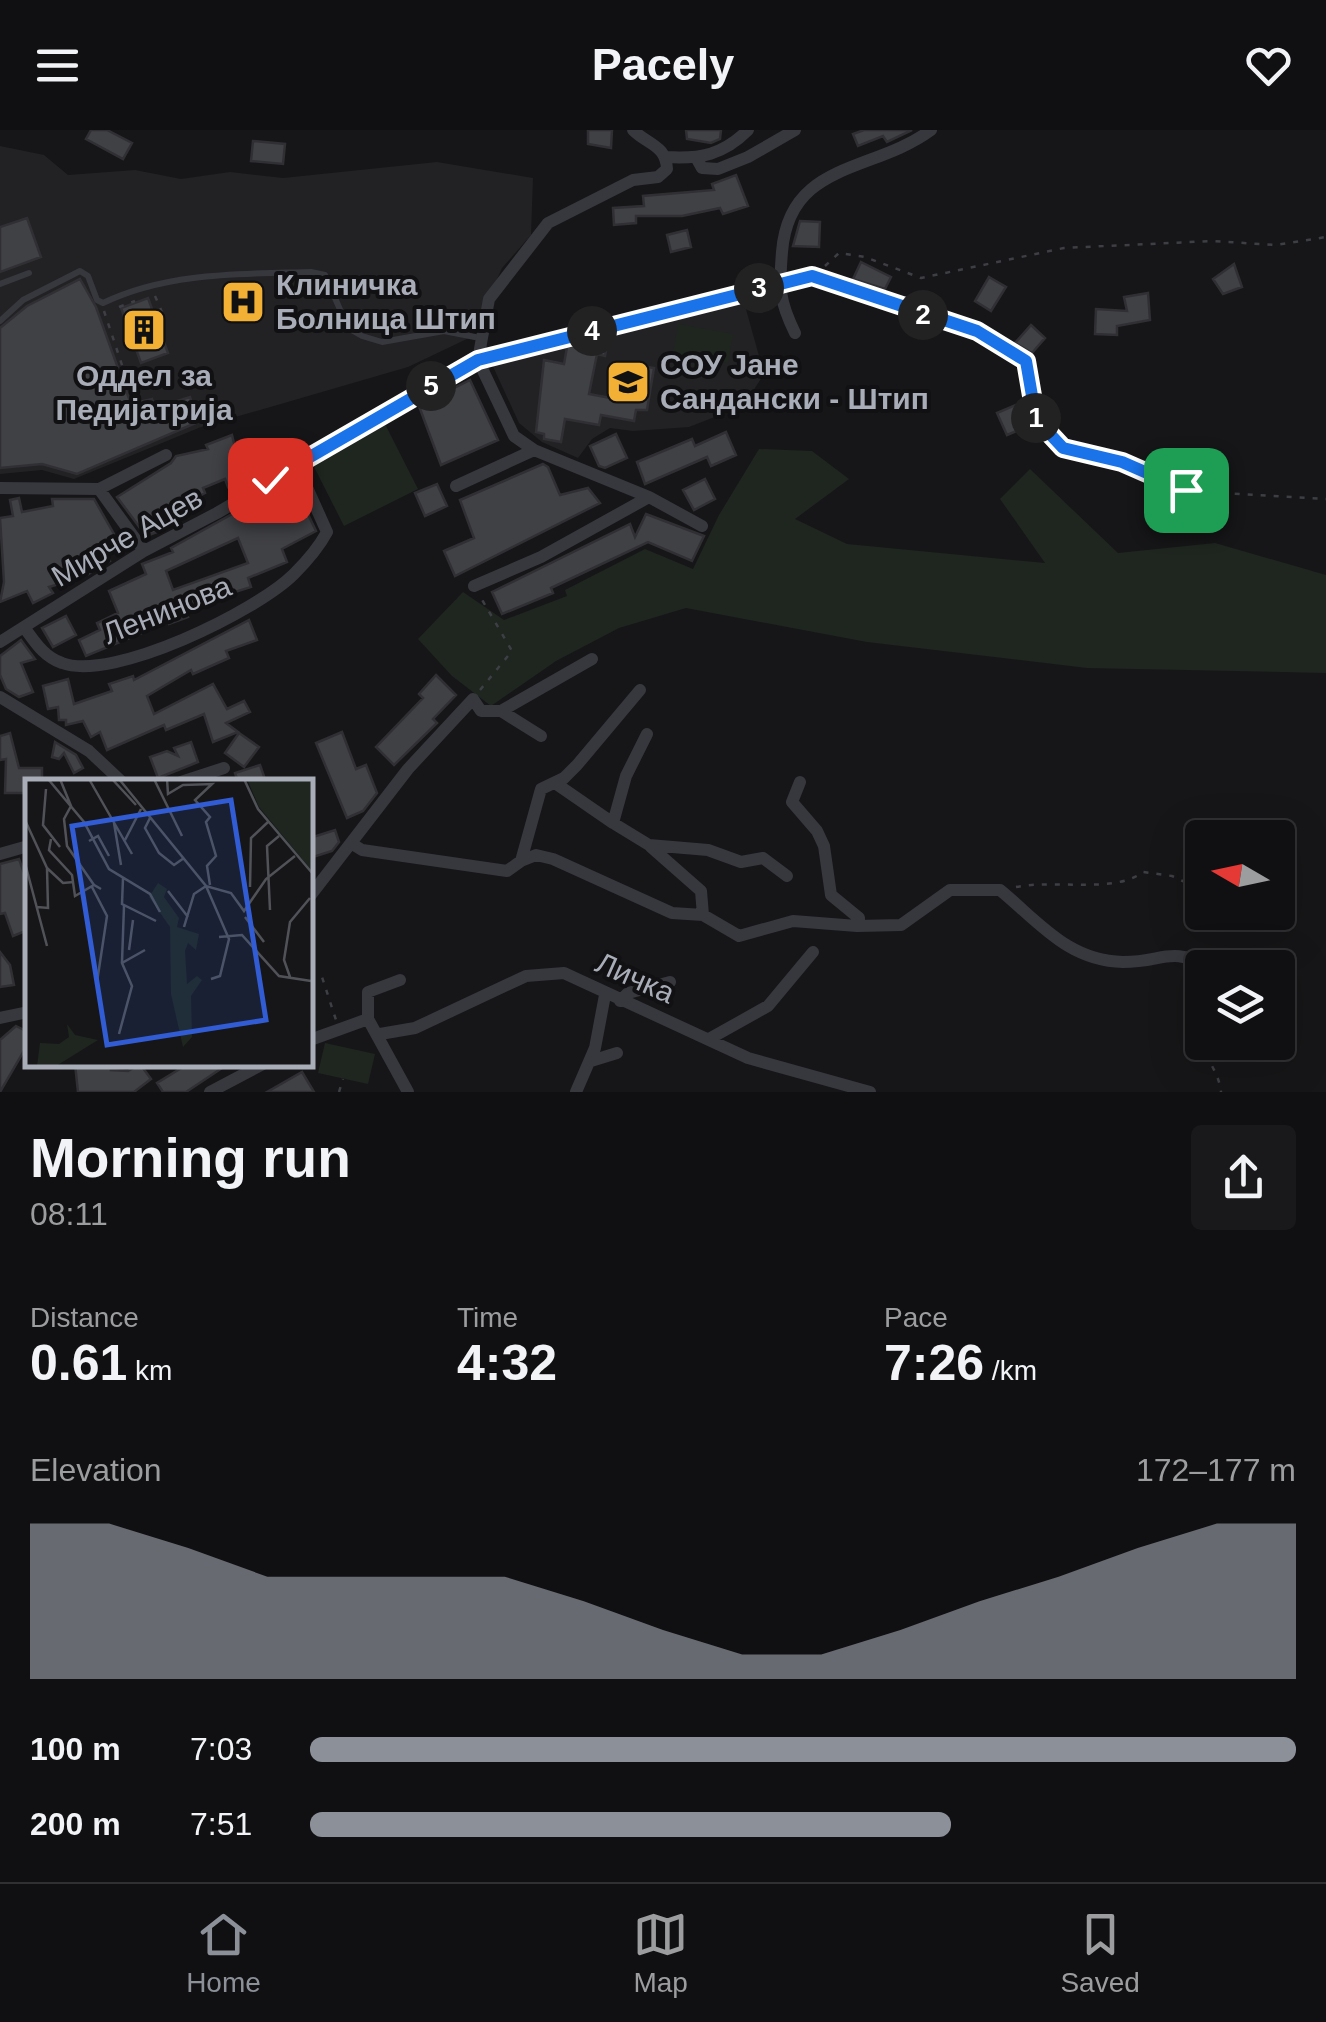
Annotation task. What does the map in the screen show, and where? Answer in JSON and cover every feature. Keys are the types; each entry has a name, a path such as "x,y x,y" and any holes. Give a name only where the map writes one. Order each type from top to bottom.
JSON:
{"street":[{"path":"633,130 666,157 698,159 726,149 748,130"},
{"path":"698,159 702,168 718,169 795,130"},
{"path":"795,333 778,297 786,219 804,193 842,170 916,141 931,130"},
{"path":"666,157 667,169 658,177 633,180 548,222 490,299 478,360 514,436 534,450 648,497 702,526"},
{"path":"812,276 977,331 1026,361 1036,419"},
{"name":"Мирче Ацев","path":"0,642 144,550 217,513 478,360 812,276"},
{"path":"456,486 534,450"},
{"path":"0,488 99,489 166,456"},
{"name":"Ленинова","path":"24,626 44,654 63,664 83,667 124,660 244,609 292,576 322,541 327,524 296,464"},
{"path":"99,489 144,550"},
{"path":"474,586 541,557 648,497"},
{"path":"312,894 354,845 408,769 472,699 481,711 501,711 592,659"},
{"path":"521,861 541,789 555,784 577,765 640,690"},
{"path":"0,697 89,751 119,779"},
{"path":"501,711 542,736"},
{"path":"613,823 626,776 647,734"},
{"path":"190,779 224,768"},
{"path":"800,782 792,802 817,831 831,895 860,918 858,926"},
{"path":"555,784 649,845 701,891 703,916"},
{"path":"354,845 362,850 506,871 536,855 553,859 672,913 703,916 739,936 793,921 901,925 950,890 1000,890 1046,934 1080,954 1123,962 1179,953 1185,956"},
{"path":"649,845 708,850 741,862 762,858 787,876"},
{"path":"0,854 25,848"},
{"path":"709,1040 768,1006 813,952"},
{"name":"Личка","path":"380,1034 414,1028 526,976 564,973 605,996 748,1058 870,1092"},
{"path":"400,980 368,992 368,1019 380,1034 394,1074 408,1092"},
{"path":"620,1001 628,993 670,982"},
{"path":"576,1092 590,1061 605,996"},
{"path":"0,1018 25,1013"},
{"path":"312,1039 368,1019"},
{"path":"590,1061 617,1053"},
{"path":"210,1092 257,1067"}],"lane":[{"path":"0,321 23,300 80,271 88,276 103,303 149,286 213,276 311,272 325,275 348,328 362,336 382,342 444,331 480,338"},
{"path":"0,284 29,272"}],"path":[{"path":"812,276 840,252 865,256 920,278 1064,248 1212,241 1276,245 1326,237"},
{"path":"154,294 164,319 157,323"},
{"path":"136,301 102,312 130,389 148,382"},
{"path":"1036,419 1063,448 1122,462 1186,490 1326,499"},
{"path":"472,699 512,651 474,586"},
{"path":"1000,890 1048,881 1128,884 1143,872 1185,882"},
{"path":"312,979 322,976 338,1028"},
{"path":"1209,1060 1219,1074 1221,1092"},
{"path":"339,1092 343,1078"}],"shaded area":[{"name":"Клиничка Болница Штип","path":"0,146 44,155 68,175 135,170 181,179 230,172 283,178 437,162 533,178 531,235 502,268 471,337 408,367 201,427 74,479 42,470 0,474"},
{"name":"СОУ Јане Сандански - Штип","path":"733,300 744,302 764,374 753,391 725,413 689,427 633,431 610,428 592,439 578,458 542,442 519,423 490,360"},
{"path":"678,324 733,334 728,363 673,353"},
{"path":"385,424 418,489 344,526 311,461"},
{"path":"759,449 812,451 849,479 795,519 847,544 1045,563 1000,499 1030,469 1118,553 1215,543 1326,575 1326,673 1087,668 867,642 686,608 619,628 556,661 491,706 452,676 418,639 463,592 504,620 567,596 565,590 645,549 693,569 719,515"},
{"path":"325,1043 375,1054 368,1084 318,1073"}],"building":[{"path":"91,130 107,130 132,143 123,159 86,139"},
{"path":"588,130 612,130 611,148 588,144"},
{"path":"686,130 721,130 720,139 711,143 687,139"},
{"path":"864,130 912,130 887,142 883,136 858,146 853,134"},
{"path":"253,141 285,144 283,164 251,161"},
{"path":"736,175 748,206 723,214 720,208 682,216 636,216 636,223 614,225 613,208 644,206 643,196 714,190 712,184"},
{"path":"27,218 41,257 0,272 0,227"},
{"path":"800,221 820,222 819,247 793,246"},
{"path":"687,230 691,247 671,252 667,235"},
{"path":"861,262 891,277 885,289 853,279"},
{"path":"1234,264 1242,287 1223,294 1213,279"},
{"path":"989,277 1006,287 991,311 975,301"},
{"path":"80,279 96,307 131,404 152,399 155,408 190,397 198,422 77,474 42,464 0,468 0,328 27,306"},
{"path":"1148,293 1150,320 1117,326 1117,335 1095,334 1096,309 1127,311 1124,297"},
{"name":"Оддел за Педијатрија","path":"148,298 168,353 141,363 121,308"},
{"path":"1031,325 1045,338 1032,353 1015,343"},
{"path":"601,338 608,340 605,356 597,354 589,394 616,399 622,363 654,368 647,410 636,410 634,421 601,415 599,425 565,419 561,442 544,439 544,434 536,432 544,360 564,364 567,347"},
{"path":"470,380 498,440 441,465 419,406"},
{"path":"1018,404 1028,426 1007,435 997,413"},
{"path":"726,432 736,455 711,466 707,457 645,484 637,462 692,439 695,446"},
{"path":"616,434 627,458 605,468 599,466 590,446"},
{"path":"232,435 243,481 228,487 225,479 203,488 205,493 156,520 160,531 146,536 117,497 176,456 208,449 206,445"},
{"path":"543,464 560,495 588,488 600,503 455,576 444,551 474,538 460,500"},
{"path":"705,479 715,499 694,510 683,490"},
{"path":"437,484 447,506 425,516 415,493"},
{"path":"288,492 298,515 306,510 316,531 282,549 287,562 248,578 251,587 184,608 188,617 169,624 166,617 147,625 147,631 86,656 79,640 100,630 97,623 118,613 109,591 146,574 142,564 173,552 171,548 270,493 272,499","holes":["238,538 248,563 173,590 166,571"]},
{"path":"19,498 22,512 53,506 52,499 94,499 118,541 104,546 110,561 85,576 49,587 53,593 33,603 27,591 0,602 4,582 0,518 13,516 10,500"},
{"path":"646,514 704,536 692,561 648,542 551,588 553,593 502,614 492,592 630,524 635,537"},
{"path":"66,616 76,635 53,647 42,628"},
{"path":"249,620 257,640 226,651 229,658 193,674 191,670 147,696 154,714 213,684 227,709 244,701 250,712 226,723 238,732 213,742 204,714 166,730 164,725 107,750 100,732 91,737 83,721 66,725 66,720 59,720 58,707 48,709 43,686 68,679 74,704 112,691 109,684 133,676 134,680"},
{"path":"21,640 35,659 21,663 33,692 19,697 6,689 0,675 0,656"},
{"path":"436,675 456,695 433,719 437,723 394,765 376,747 423,698 419,694"},
{"path":"342,732 356,769 366,765 377,793 363,811 347,818 316,743"},
{"path":"10,733 19,768 42,768 42,779 25,779 25,793 5,793 6,759 0,760 0,736"},
{"path":"239,733 259,747 244,767 225,753"},
{"path":"55,742 76,755 83,768 74,773 64,753 59,759 52,757"},
{"path":"191,742 198,762 158,778 150,757 167,751 178,756 174,748"},
{"path":"260,765 265,779 237,779 235,773"},
{"path":"335,830 339,842 332,851 312,857 313,837"},
{"path":"19,859 25,876 25,931 13,936 5,913 0,914 0,864"},
{"path":"0,952 10,965 14,985 0,987"},
{"path":"16,1026 25,1030 25,1049 0,1092 0,1040"},
{"path":"75,1067 128,1071 142,1067 151,1079 134,1092 78,1092"},
{"path":"183,1067 224,1067 186,1092 163,1092 157,1083"},
{"path":"302,1072 314,1092 267,1092"}],"place":[{"name":"Клиничка Болница Штип","path":"243,302"},
{"name":"Оддел за Педијатрија","path":"144,330"},
{"name":"СОУ Јане Сандански - Штип","path":"628,382"}],"route":[{"path":"270,480 478,360 812,276 977,331 1026,361 1036,419 1063,448 1122,462 1186,490"}]}
